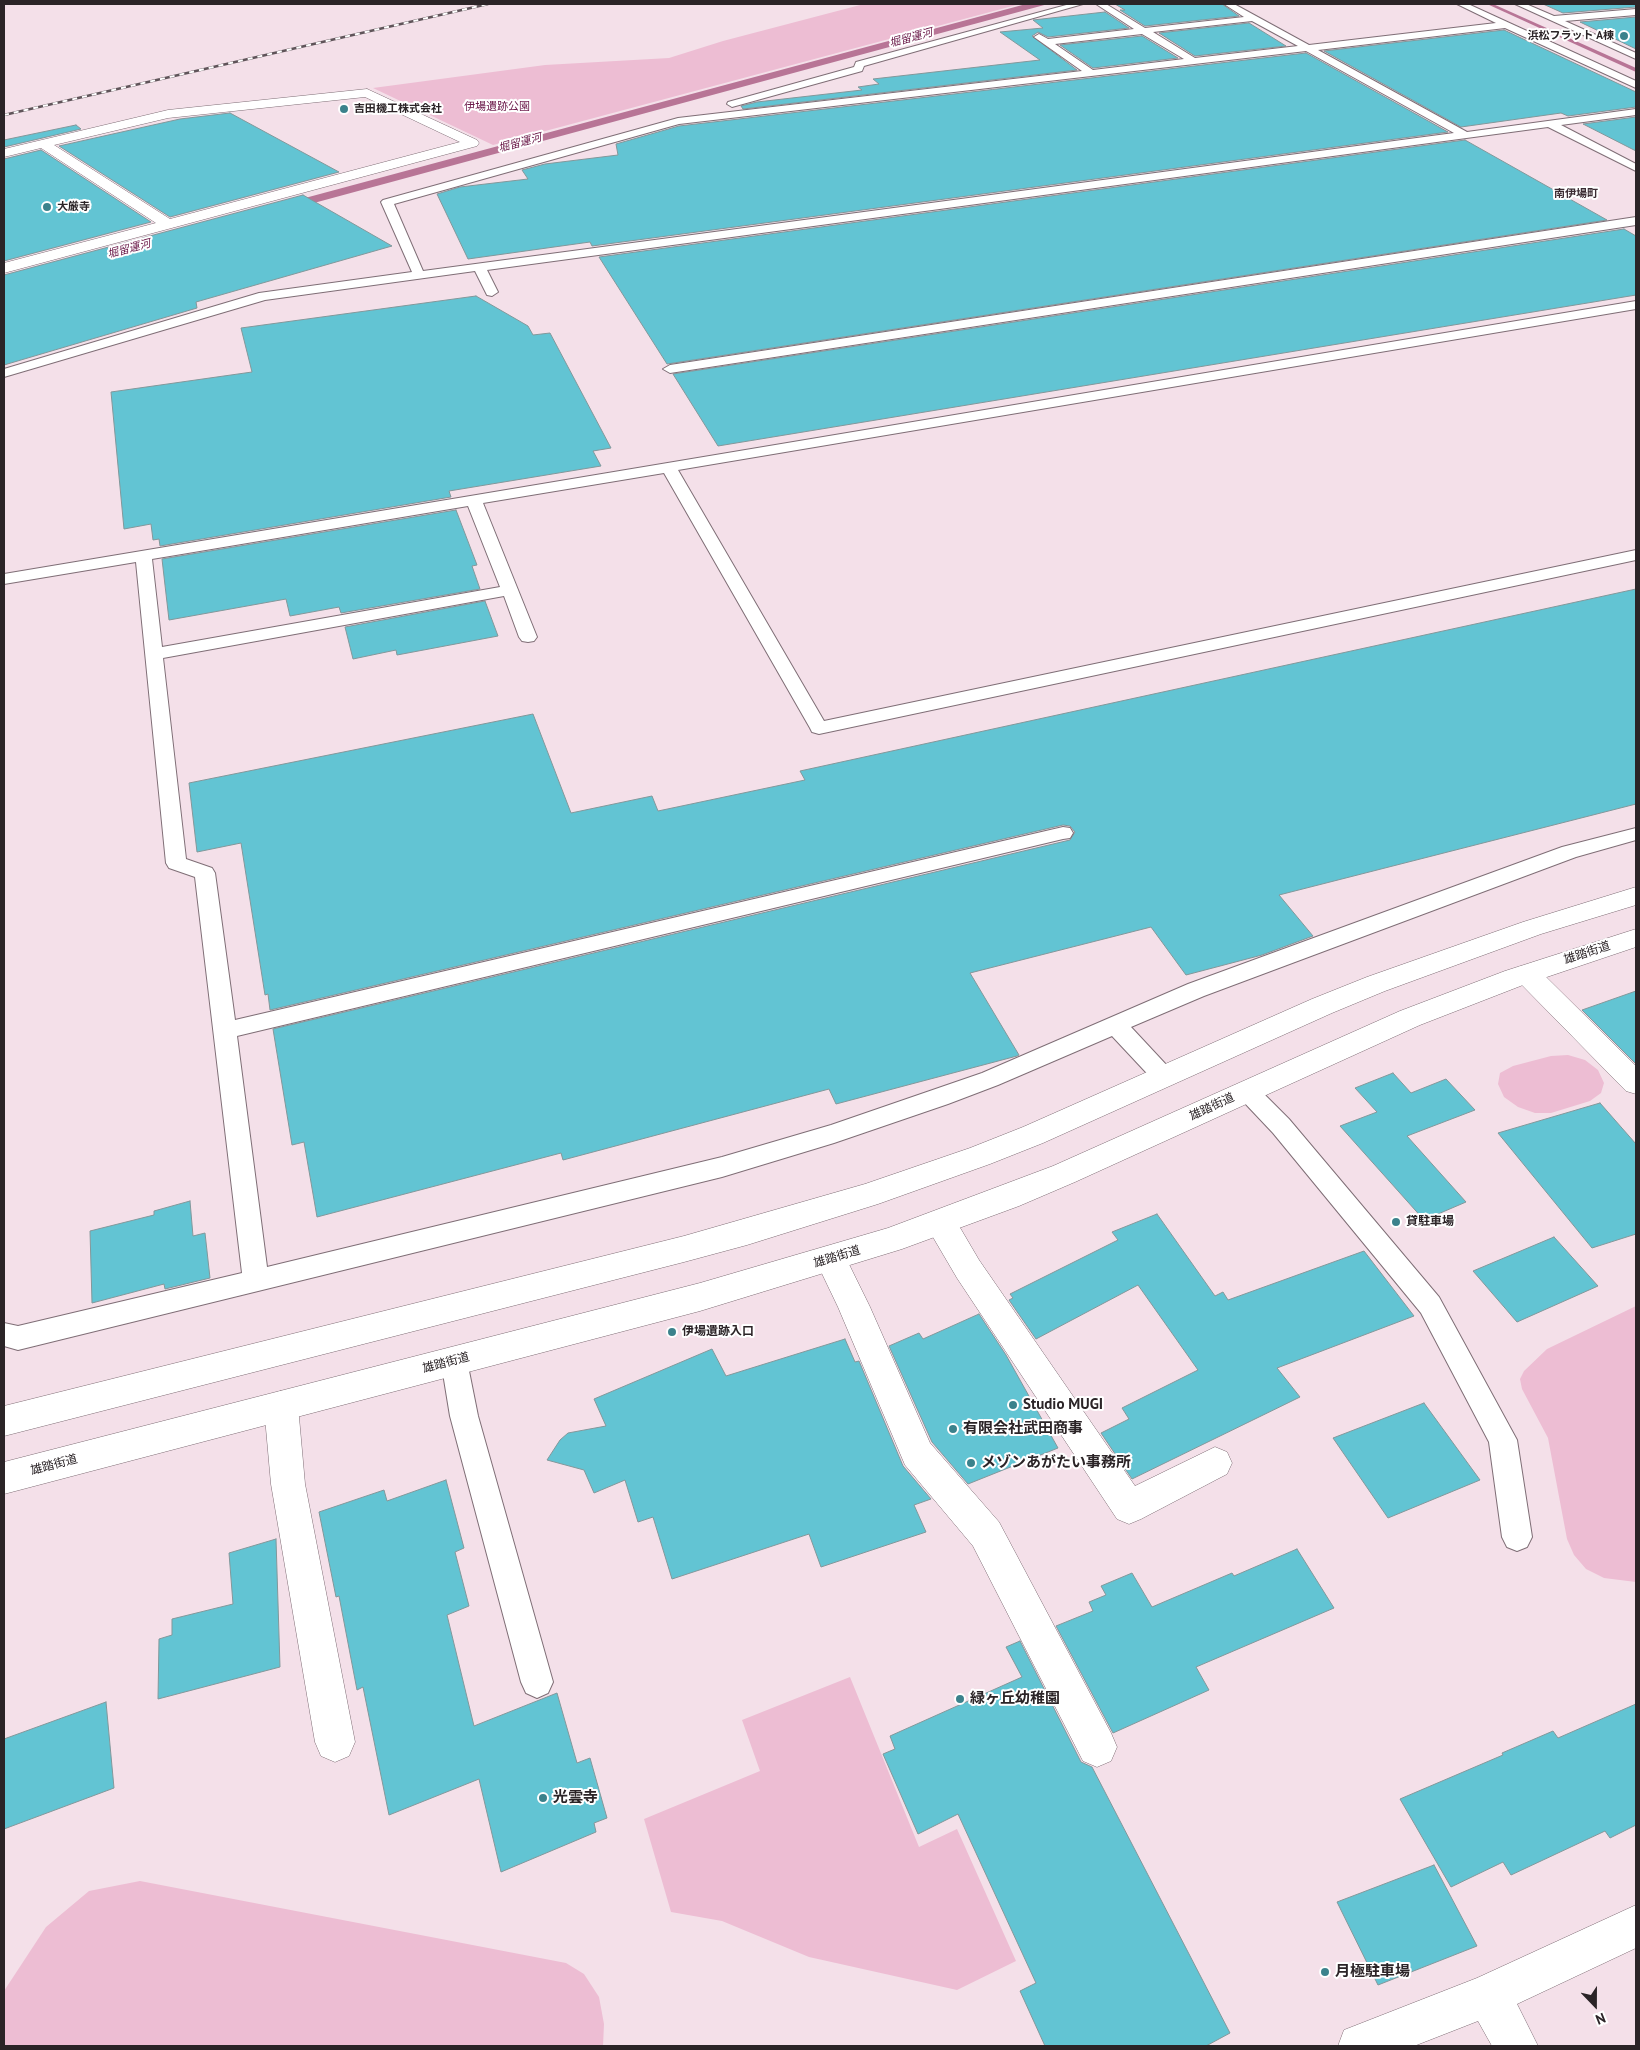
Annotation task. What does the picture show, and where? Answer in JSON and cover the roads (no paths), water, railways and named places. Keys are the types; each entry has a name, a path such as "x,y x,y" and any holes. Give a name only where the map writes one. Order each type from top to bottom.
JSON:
{"street":[{"path":"4,153 168,114 367,93 472,143 4,268"},
{"path":"42,144 167,224"},
{"path":"4,1421 684,1249 799,1217 980,1156 1084,1113 1322,1006 1419,967 1532,928 1636,896"},
{"name":"雄踏街道","path":"4,1478 709,1295 831,1259 941,1222 1064,1174 1402,1022 1527,974 1636,938"},
{"path":"1527,974 1636,1083"},
{"path":"941,1222 968,1269 1128,1506 1215,1463"},
{"path":"831,1259 854,1307 917,1454 986,1534 1097,1747"},
{"path":"282,1406 288,1484 335,1742"},
{"path":"1360,2046 1488,1995 1636,1926"},
{"path":"1488,1995 1516,2046"}],"lane":[{"path":"717,117 711,110 858,69 860,64 1079,4"},
{"path":"1100,4 1193,61"},
{"path":"1228,4 1465,135"},
{"path":"1461,4 1636,85"},
{"path":"1519,4 1636,56"},
{"path":"1554,19 1636,12"},
{"path":"1045,42 1255,18"},
{"path":"1016,21 1091,73"},
{"path":"419,275 388,202 678,122 1506,25"},
{"path":"4,373 264,296 1636,112"},
{"path":"1549,123 1635,167"},
{"path":"670,369 1636,221"},
{"path":"1620,224 1636,233"},
{"path":"479,267 492,292"},
{"path":"4,579 1636,305"},
{"path":"668,467 818,728 1636,555"},
{"path":"474,500 528,637"},
{"path":"144,555 176,863 205,873 256,1280"},
{"path":"154,654 510,590"},
{"path":"224,1031 1063,833"},
{"path":"4,1334 18,1338 662,1182 779,1150 940,1098 1038,1059 1196,990 1569,852 1636,834"},
{"path":"1116,1026 1164,1077"},
{"path":"1247,1091 1281,1126 1430,1305 1503,1440 1517,1536"},
{"path":"454,1361 464,1416 537,1682"}],"water":[{"name":"堀留運河","path":"1026,4 1048,4 4,287 4,279"}],"waterway":[{"path":"1489,4 1636,70"}],"railway":[{"path":"4,115 488,4"}],"place":[{"name":"浜松フラット A棟","path":"1624,36"},
{"name":"吉田機工株式会社","path":"344,109"},
{"name":"大厳寺","path":"47,207"},
{"name":"貸駐車場","path":"1396,1222"},
{"name":"伊場遺跡入口","path":"672,1332"},
{"name":"Studio MUGI","path":"1013,1405"},
{"name":"有限会社武田商事","path":"953,1429"},
{"name":"メゾンあがたい事務所","path":"971,1463"},
{"name":"緑ヶ丘幼稚園","path":"960,1699"},
{"name":"光雲寺","path":"543,1798"},
{"name":"月極駐車場","path":"1325,1972"}],"district":[{"name":"南伊場町","path":"1576,194"}],"park label":[{"name":"伊場遺跡公園","path":"497,107"}]}
